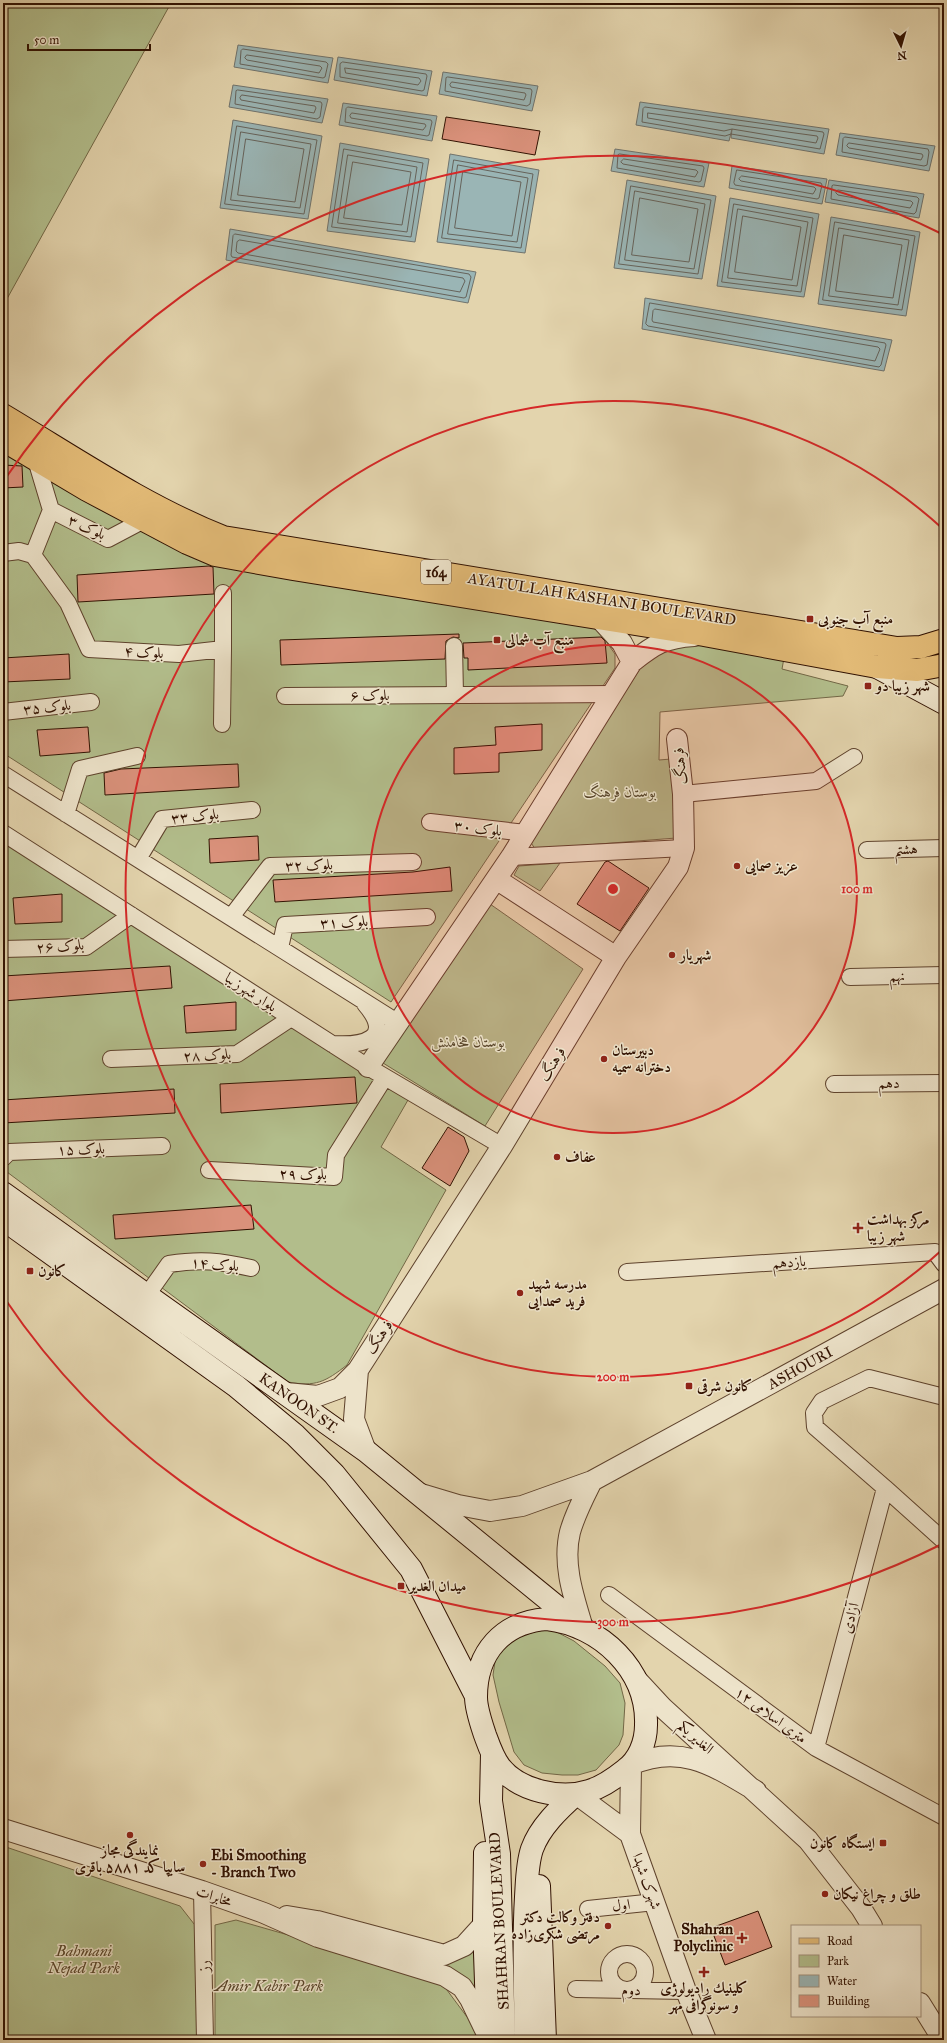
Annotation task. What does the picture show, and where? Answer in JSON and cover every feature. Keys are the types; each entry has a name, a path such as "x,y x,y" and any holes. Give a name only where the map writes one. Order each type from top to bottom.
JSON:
{"main road":[{"name":"AYATULLAH KASHANI BOULEVARD","path":"3,416 153,504 194,526 223,537 897,648 921,647 944,640"},
{"name":"AYATULLAH KASHANI BOULEVARD","path":"3,440 87,490 187,543 215,555 877,666 917,670 944,665"},
{"name":"164","path":"877,666 944,704"},
{"name":"KANOON ST.","path":"3,1192 366,1451 583,1628"},
{"name":"KANOON ST.","path":"3,1219 171,1341 222,1376 295,1435 334,1474 411,1569 476,1696"},
{"path":"171,1341 179,1342 185,1340 189,1336 190,1330 186,1323"},
{"path":"222,1376 216,1371 218,1360 225,1355 235,1357"},
{"path":"547,1619 566,1622 583,1628 606,1643 624,1661 638,1681 644,1701 646,1732 644,1743 631,1766 616,1777 590,1791 576,1794 553,1793 529,1787 508,1775 500,1767 492,1754 478,1712 476,1696 480,1668 486,1653 493,1643 514,1627 531,1620 547,1619"},
{"name":"SHAHRAN BOULEVARD","path":"492,1754 491,1801 499,1854 494,2039"},
{"name":"SHAHRAN BOULEVARD","path":"526,2040 525,1922 528,1874 532,1848 542,1829 559,1809 576,1794"},
{"path":"491,1801 484,1860 484,1924 494,2039"},
{"path":"542,1829 538,1869 543,1951 545,2040"}],"street":[{"name":"بلوک ۳","path":"32,555 51,510 36,460"},
{"name":"بلوک ۳","path":"51,510 108,539 144,520"},
{"path":"3,553 19,551 32,555"},
{"name":"بلوک ۴","path":"32,555 68,603 89,649 179,654 223,649"},
{"path":"222,724 224,593"},
{"path":"600,619 622,643 632,662"},
{"path":"368,1067 397,1022 511,857 632,662 655,644 674,638 704,636"},
{"path":"454,646 455,695"},
{"name":"بلوک ۶","path":"285,696 612,694"},
{"name":"بلوک ۳۵","path":"3,712 91,702"},
{"name":"فرهنگ","path":"286,1393 318,1396 340,1388 358,1370 502,1146 616,957 678,867 684,848 683,794 677,739"},
{"path":"66,814 80,769 138,756"},
{"path":"683,794 816,781 854,757"},
{"path":"3,774 397,1022"},
{"name":"بلوک ۳۳","path":"138,859 162,819 252,810"},
{"name":"بلوک ۳۰","path":"430,822 526,833"},
{"name":"بلوار شهرزیبا","path":"3,833 331,1044 502,1146"},
{"path":"511,857 684,848"},
{"name":"هشتم","path":"868,850 944,848"},
{"name":"بلوک ۳۲","path":"230,917 270,866 413,862"},
{"path":"496,879 616,957"},
{"name":"بلوک ۲۶","path":"3,949 86,947 131,915"},
{"name":"بلوک ۳۱","path":"280,948 285,925 427,917"},
{"name":"نهم","path":"850,977 944,975"},
{"path":"331,1044 358,1044 369,1041 376,1033 377,1021 372,1011 361,999"},
{"name":"بلوک ۲۸","path":"111,1059 237,1054 291,1018"},
{"name":"بلوک ۲۹","path":"209,1170 334,1177 336,1155 385,1077"},
{"name":"دهم","path":"834,1084 944,1083"},
{"name":"بلوک ۱۵","path":"3,1158 9,1152 162,1146"},
{"name":"یازدهم","path":"628,1272 935,1252 944,1264"},
{"name":"بلوک ۱۴","path":"147,1295 169,1264 195,1260 224,1262 251,1268"},
{"name":"ASHOURI","path":"418,1493 458,1505 490,1510 522,1506 592,1481 944,1289"},
{"path":"358,1370 354,1419 366,1451"},
{"path":"944,1396 869,1378 822,1401 814,1413 815,1427 944,1541"},
{"path":"583,1628 571,1586 568,1554 570,1533 592,1481"},
{"name":"آزادی","path":"816,1748 885,1488"},
{"name":"۱۲ متری اسلامی","path":"609,1595 816,1748 944,1817"},
{"name":"الغدیر یکم","path":"638,1681 663,1708 756,1791"},
{"path":"630,1834 631,1766 642,1761 655,1758 684,1757 698,1759 756,1791 808,1840 861,1908 871,1925"},
{"path":"576,1794 630,1834"},
{"name":"مخابرات","path":"3,1829 202,1891 264,1913 318,1937 445,1976 462,1986 494,2039"},
{"name":"شهرک شهدا","path":"630,1834 686,1990 706,2040"},
{"name":"رز","path":"202,1891 205,2040"},
{"name":"اول","path":"588,1909 655,1902"},
{"name":"مخابرات","path":"264,1913 317,1921 444,1955 464,1946 484,1924"},
{"name":"دوم","path":"576,1989 686,1990"},
{"path":"921,2005 943,2040"}],"green space":[{"path":"3,3 171,3 3,306"},
{"path":"3,452 159,541 221,565 596,627 615,654 615,668 391,1002 3,753"},
{"name":"بوستان فرهنگ","path":"682,644 712,644 784,658 782,669 848,686 843,696 660,712 659,760 671,759 676,838 535,849 530,841 643,664 661,653"},
{"path":"3,834 408,1100 381,1147 446,1190 347,1365 332,1376 320,1382 306,1384 288,1382 3,1169"},
{"path":"560,863 540,891 514,875 519,866"},
{"name":"بوستان هخامنش","path":"490,904 583,969 485,1126 383,1063"},
{"path":"541,1630 553,1630 574,1641 605,1666 620,1683 625,1703 623,1735 619,1745 596,1770 578,1775 542,1773 524,1765 514,1752 499,1702 493,1675 496,1655 517,1637"},
{"name":"Bahmani Nejad Park","path":"3,1846 180,1906 198,1929 199,2040 3,2040"},
{"name":"Amir Kabir Park","path":"236,1920 438,1978 479,2033 482,2040 215,2040 215,1925"},
{"path":"479,1933 481,1998 428,1957"}],"water":[{"path":"238,45 333,58 328,83 234,67"},
{"path":"338,57 432,71 427,96 334,80"},
{"path":"443,72 538,86 532,111 439,94"},
{"path":"233,85 328,99 322,123 229,107"},
{"path":"640,102 829,129 824,154 731,138 732,129 729,141 636,125"},
{"path":"343,103 437,116 432,141 339,125"},
{"path":"233,120 322,136 308,219 220,208"},
{"path":"840,133 935,146 929,171 836,155"},
{"path":"340,143 429,159 415,242 327,231"},
{"path":"615,149 709,163 704,187 611,171"},
{"path":"450,154 539,170 525,253 437,242"},
{"path":"732,166 827,179 822,204 729,188"},
{"path":"627,180 716,196 702,279 614,268"},
{"path":"829,180 924,194 919,218 825,202"},
{"path":"730,198 819,214 804,297 717,286"},
{"path":"831,217 920,232 906,316 818,304"},
{"path":"230,229 476,272 468,303 226,260"},
{"path":"645,298 892,340 884,371 642,329"}],"building":[{"path":"446,117 540,131 535,155 442,139"},
{"path":"3,465 22,466 23,487 3,488"},
{"path":"209,566 213,567 214,594 78,602 77,575"},
{"path":"459,634 459,638 453,637 446,641 445,659 281,665 280,640"},
{"path":"601,637 605,641 607,663 468,670 468,658 464,658 463,643"},
{"path":"69,654 70,679 3,682 3,658"},
{"path":"542,724 542,750 499,753 499,772 454,774 454,748 496,745 495,727"},
{"path":"88,727 90,752 40,756 37,730"},
{"path":"238,764 239,787 105,795 104,773 121,769"},
{"path":"258,836 259,860 210,863 209,839"},
{"path":"608,861 649,888 620,931 577,904 605,862"},
{"path":"450,867 452,891 275,902 273,880 413,872"},
{"path":"62,894 62,922 15,924 13,898"},
{"path":"170,966 172,988 3,1001 3,976"},
{"path":"236,1002 236,1030 186,1033 184,1006"},
{"path":"355,1077 357,1103 221,1113 220,1084"},
{"path":"174,1089 175,1113 3,1123 3,1100"},
{"path":"448,1127 464,1137 469,1151 450,1186 422,1168"},
{"path":"251,1205 254,1229 115,1239 113,1215"},
{"name":"Shahran Polyclinic","path":"758,1911 772,1947 725,1965 711,1928"}],"place":[{"name":"منبع آب جنوبی","path":"810,619"},
{"name":"منبع آب شمالی","path":"497,640"},
{"name":"شهر زیبا دو","path":"868,686"},
{"name":"عزیز صمایی","path":"737,866"},
{"name":"شهریار","path":"672,955"},
{"name":"دبیرستان دخترانه سمیه","path":"604,1059"},
{"name":"عفاف","path":"557,1157"},
{"name":"مرکز بهداشت شهر زیبا","path":"858,1228"},
{"name":"کانون","path":"30,1271"},
{"name":"مدرسه شهید فرید صمدایی","path":"520,1293"},
{"name":"کانون شرقی","path":"689,1386"},
{"name":"میدان الغدیر","path":"401,1586"},
{"name":"نمایندگی مجاز سایپا کد ۵۸۸۱ باقری","path":"130,1835"},
{"name":"ایستگاه کانون","path":"883,1843"},
{"name":"Ebi Smoothing - Branch Two","path":"203,1864"},
{"name":"طلق و چراغ نیکان","path":"825,1894"},
{"name":"دفتر وکالت دکتر مرتضی شکری‌زاده","path":"608,1926"},
{"name":"Shahran Polyclinic","path":"742,1938"},
{"name":"كلینیك رادیولوژی و سونوگرافی مهر","path":"704,1972"}]}
